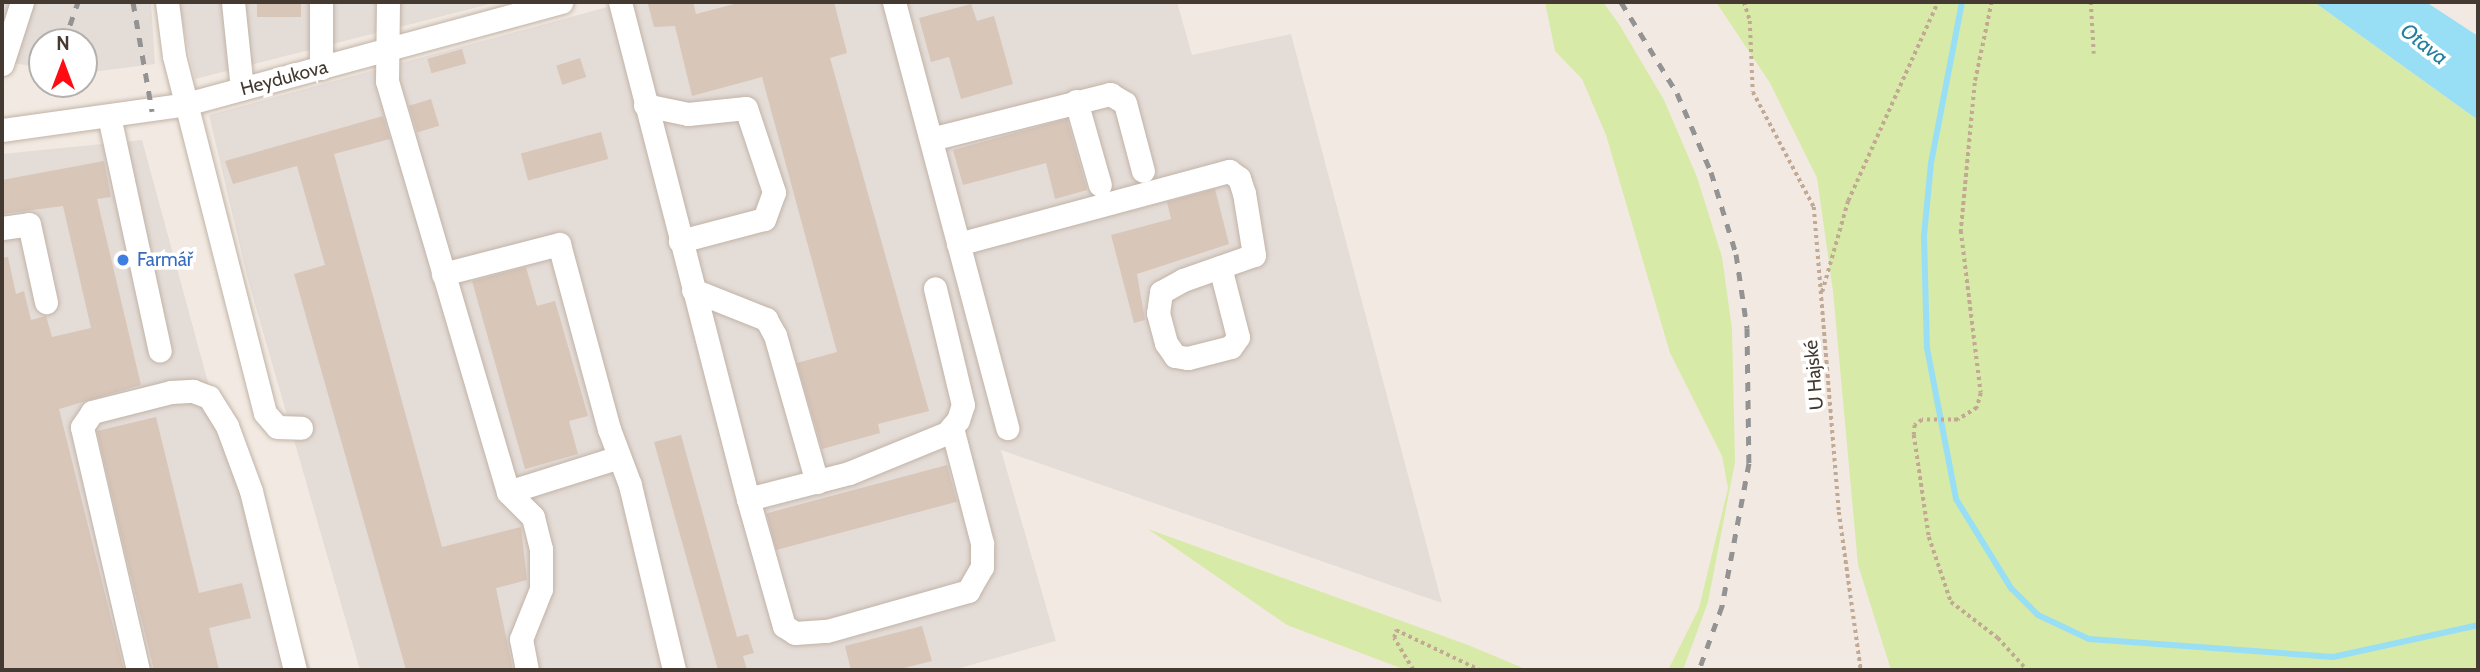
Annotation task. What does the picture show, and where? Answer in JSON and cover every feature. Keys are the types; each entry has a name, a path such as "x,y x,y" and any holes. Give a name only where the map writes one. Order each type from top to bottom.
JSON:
{"street":[{"path":"2,64 8,24 22,2"},
{"path":"167,2 186,104 265,413 277,427 301,428"},
{"path":"233,2 242,89"},
{"path":"321,2 321,68"},
{"path":"388,2 387,81 508,492 533,517 541,549 541,589 521,639 527,670"},
{"name":"Heydukova","path":"2,130 186,104 561,2"},
{"path":"620,2 680,241 784,626 795,633 827,631 968,591 982,567 982,543 951,428"},
{"path":"894,2 1007,428"},
{"path":"931,139 1110,94 1125,103 1143,171"},
{"path":"1076,101 1100,185"},
{"path":"645,105 688,114 746,108 774,192 764,219 680,241"},
{"path":"109,116 160,351"},
{"path":"958,244 1229,172 1238,177 1244,193 1254,255 1220,267"},
{"path":"2,228 29,224 46,302"},
{"path":"443,274 559,244 619,457 630,485 674,670"},
{"path":"748,499 849,473 951,428 963,405 935,288"},
{"path":"693,290 766,318 775,335 817,482"},
{"path":"138,670 82,427 92,412 193,391 209,397 227,426 251,491 295,670"},
{"path":"508,492 619,457"}],"path":[{"name":"U Hajské","path":"1744,2 1750,21 1754,92 1814,207 1839,512 1861,670"},
{"path":"1821,295 1849,201 1938,2"},
{"path":"1992,2 1975,83 1961,231 1981,393 1977,408 1958,420 1922,421 1914,425 1913,435 1929,537 1951,602 1998,638 2027,670"},
{"path":"2091,2 2094,54"},
{"path":"1413,670 1394,638 1396,630 1480,670"}],"shaded area":[{"path":"2,2 151,2 155,64 98,71 98,28 28,28 28,66 2,61"},
{"path":"178,2 498,2 195,79"},
{"path":"626,2 1177,2 1192,55 1291,34 1442,603 1001,450 1056,641 953,670 360,670 247,276 209,115"},
{"path":"142,140 212,397 311,670 2,670 2,154"}],"green space":[{"path":"1545,2 1603,2 1619,24 1664,100 1697,177 1722,257 1732,329 1735,462 1708,602 1683,670 1668,670 1699,608 1728,488 1722,456 1670,353 1606,135 1582,79 1555,51"},
{"path":"1716,2 2314,2 2478,120 2478,670 1891,670 1858,565 1833,291 1817,178 1770,83"},
{"path":"1148,529 1468,645 1528,670 1403,669 1287,625"}],"water":[{"name":"Otava","path":"2314,2 2426,2 2478,36 2478,120"}],"building":[{"path":"257,2 301,2 301,17 257,17"},
{"path":"693,2 696,14 742,2 834,2 847,53 830,58 929,411 878,424 880,433 822,449 797,363 837,352 762,77 692,96 675,26 654,27 648,4"},
{"path":"971,4 977,21 994,16 1013,84 961,99 949,57 931,62 919,18"},
{"path":"462,49 466,63 432,73 427,59"},
{"path":"580,58 586,77 562,85 556,66"},
{"path":"431,99 439,126 417,133 409,106"},
{"path":"383,116 390,139 334,154 442,547 521,527 527,580 496,588 513,670 406,670 294,274 325,265 297,166 233,184 225,161"},
{"path":"1067,119 1087,190 1055,199 1046,163 963,185 953,150"},
{"path":"601,132 608,159 528,181 521,153"},
{"path":"104,161 111,197 97,199 141,385 59,409 124,670 2,670 2,258 8,257 16,294 24,291 31,320 46,316 52,337 91,328 63,206 2,214 2,180"},
{"path":"1215,189 1229,244 1137,274 1145,320 1134,323 1111,235 1171,219 1167,202"},
{"path":"526,267 537,306 555,301 588,416 569,421 578,454 525,469 472,281"},
{"path":"156,417 199,593 242,583 251,618 209,628 219,670 154,670 97,431"},
{"path":"681,435 737,637 748,634 754,653 743,656 747,670 718,670 654,442"},
{"path":"947,465 957,502 776,550 766,513"},
{"path":"922,626 932,661 896,670 851,670 845,646"}],"waterway":[{"path":"1962,2 1931,163 1924,236 1927,348 1956,499 2011,588 2038,615 2089,639 2333,657 2478,625"}],"railway":[{"path":"69,28 78,2"},
{"path":"133,2 152,111"},
{"path":"1621,2 1677,93 1711,172 1736,254 1747,328 1749,463 1722,606 1699,670"}],"place":[{"name":"Farmář","path":"123,260"}]}
